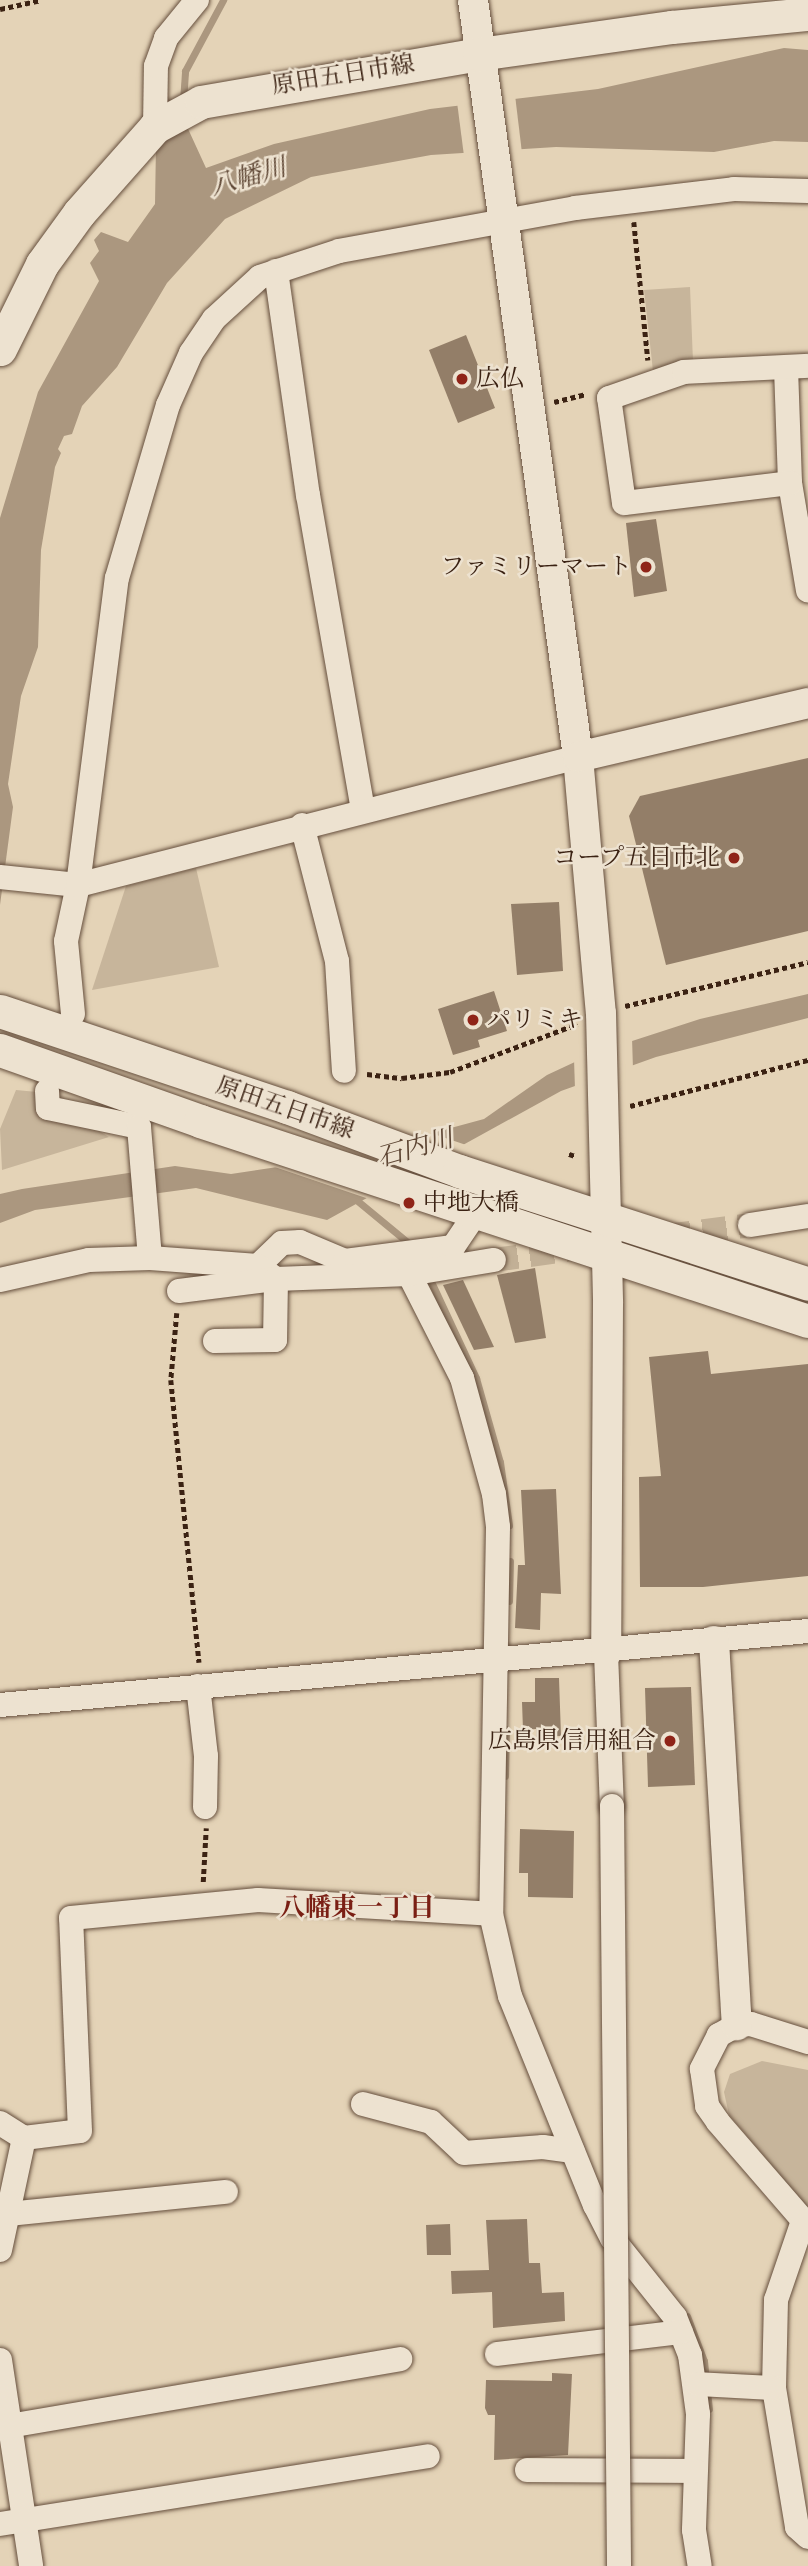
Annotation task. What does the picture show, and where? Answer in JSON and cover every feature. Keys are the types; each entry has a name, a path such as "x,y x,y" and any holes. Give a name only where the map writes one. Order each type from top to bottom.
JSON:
{"main road":[{"name":"原田五日市線","path":"0,349 42,264 79,213 161,123 201,102 479,54 672,27 808,15"},
{"name":"原田五日市線","path":"0,1011 287,1107 460,1171 808,1284"},
{"name":"原田五日市線","path":"11,1054 200,1121 808,1321"}],"street":[{"path":"161,123 156,66 166,38 197,0"},
{"path":"474,0 484,92 578,757 601,1019 614,1111 606,1218 606,1653 612,1805 619,2566"},
{"path":"74,1014 66,941 78,885 117,578 148,460 191,353 239,294 276,271 501,207 631,201 734,189 808,191"},
{"path":"276,271 308,495 363,809"},
{"path":"790,484 624,503 609,398 684,372 797,367 790,484 808,590"},
{"path":"0,877 78,885 363,809 808,703"},
{"path":"302,825 337,961 344,1071"},
{"path":"47,1091 48,1108 139,1127 149,1248"},
{"path":"215,1341 275,1340 267,1272 282,1243 300,1242 345,1261 418,1263 453,1247 475,1213"},
{"path":"750,1225 808,1216"},
{"path":"0,1280 149,1248 267,1272"},
{"path":"178,1291 267,1272 494,1260"},
{"path":"418,1263 462,1378 494,1494 498,1527 503,1657 491,1914 510,1996 573,2151 612,2238 665,2303 706,2385 694,2471 694,2530 700,2566"},
{"path":"0,1705 199,1680 503,1657 606,1653 808,1631"},
{"path":"714,1641 737,2025"},
{"path":"199,1680 206,1756 205,1807"},
{"path":"0,2123 24,2138 80,2131 72,1918 258,1900 491,1914"},
{"path":"808,2042 751,2024 737,2025 719,2035 709,2049 702,2069 707,2106 806,2224 776,2300 774,2388 797,2527 808,2537"},
{"path":"363,2104 431,2122 464,2153 543,2147 573,2151"},
{"path":"0,2250 24,2138"},
{"path":"8,2214 226,2192"},
{"path":"497,2354 681,2332"},
{"path":"9,2426 400,2359"},
{"path":"0,2360 9,2426 12,2522 31,2566"},
{"path":"706,2385 774,2388"},
{"path":"12,2522 428,2456"},
{"path":"527,2470 694,2471"}],"path":[{"path":"0,9 41,0"},
{"path":"631,201 651,382"},
{"path":"553,402 598,391 609,398"},
{"path":"344,1071 402,1078 450,1072 601,1019 808,962"},
{"path":"614,1111 808,1060"},
{"path":"178,1291 172,1380 199,1680"},
{"path":"201,1905 205,1807"}],"shaded area":[{"path":"690,287 693,362 653,371 644,290"},
{"path":"196,868 219,967 92,990 126,886"},
{"path":"16,1090 37,1092 40,1119 94,1128 109,1137 2,1170 0,1129"},
{"path":"762,2061 808,2070 808,2208 729,2115 724,2092 730,2074"}],"water":[{"name":"八幡川","path":"784,48 808,50 808,142 774,141 714,152 556,147 431,155 311,177 225,219 167,283 117,367 82,406 72,434 64,436 58,449 61,453 55,467 41,550 38,647 21,696 8,784 13,807 0,905 0,518 38,392 99,281 90,263 99,251 94,240 101,232 128,242 155,204 156,145 184,120 206,168 274,144 430,109 598,89"},
{"name":"石内川","path":"808,994 808,1018 656,1057 561,1091 327,1220 196,1188 35,1210 0,1223 0,1194 22,1189 175,1166 231,1174 344,1157 484,1119 547,1075 592,1054 700,1019"}],"pier":[{"path":"515,95 522,153 464,156 457,102"},
{"path":"632,1038 633,1069 575,1089 574,1059"},
{"path":"425,1131 472,1147 372,1200 269,1165 343,1154"}],"building":[{"name":"広仏","path":"466,335 495,408 458,423 429,350"},
{"name":"ファミリーマート","path":"656,519 667,591 634,597 626,523"},
{"path":"808,758 808,931 666,965 629,816 640,796"},
{"path":"559,902 563,971 517,975 511,904"},
{"name":"パリミキ","path":"494,991 507,1031 478,1040 480,1047 453,1055 438,1009"},
{"path":"535,1268 546,1338 515,1343 497,1275"},
{"path":"463,1280 494,1347 474,1350 443,1285"},
{"path":"708,1351 711,1374 808,1364 808,1576 703,1587 640,1587 639,1477 661,1476 649,1357"},
{"path":"556,1489 561,1594 541,1593 540,1630 515,1628 518,1565 525,1565 521,1490"},
{"path":"535,1678 559,1678 561,1736 536,1737 536,1729 523,1730 522,1702 535,1702"},
{"name":"広島県信用組合","path":"691,1687 695,1785 648,1787 645,1688"},
{"path":"520,1829 574,1831 573,1898 528,1897 528,1873 519,1873"},
{"path":"527,2219 529,2263 540,2263 542,2293 564,2292 565,2321 493,2328 492,2292 452,2294 451,2271 489,2270 486,2220"},
{"path":"450,2224 451,2255 427,2255 426,2225"},
{"path":"552,2373 572,2374 568,2455 494,2460 495,2415 488,2415 485,2408 486,2380 552,2381"}],"waterway":[{"path":"183,101 185,71 223,0"},
{"path":"354,1198 412,1246"},
{"path":"428,1275 476,1378 500,1462 509,1525"},
{"path":"509,1601 510,1561"},
{"path":"505,1776 506,1729"},
{"path":"687,2316 704,2361 709,2409"}],"tunnel":[{"path":"667,1236 750,1225"},
{"path":"494,1260 579,1248"}],"place":[{"name":"広仏","path":"462,379"},
{"name":"ファミリーマート","path":"646,567"},
{"name":"コープ五日市北","path":"734,858"},
{"name":"パリミキ","path":"473,1020"},
{"name":"中地大橋","path":"409,1203"},
{"name":"広島県信用組合","path":"670,1741"}],"district":[{"name":"八幡東一丁目","path":"357,1908"}]}
